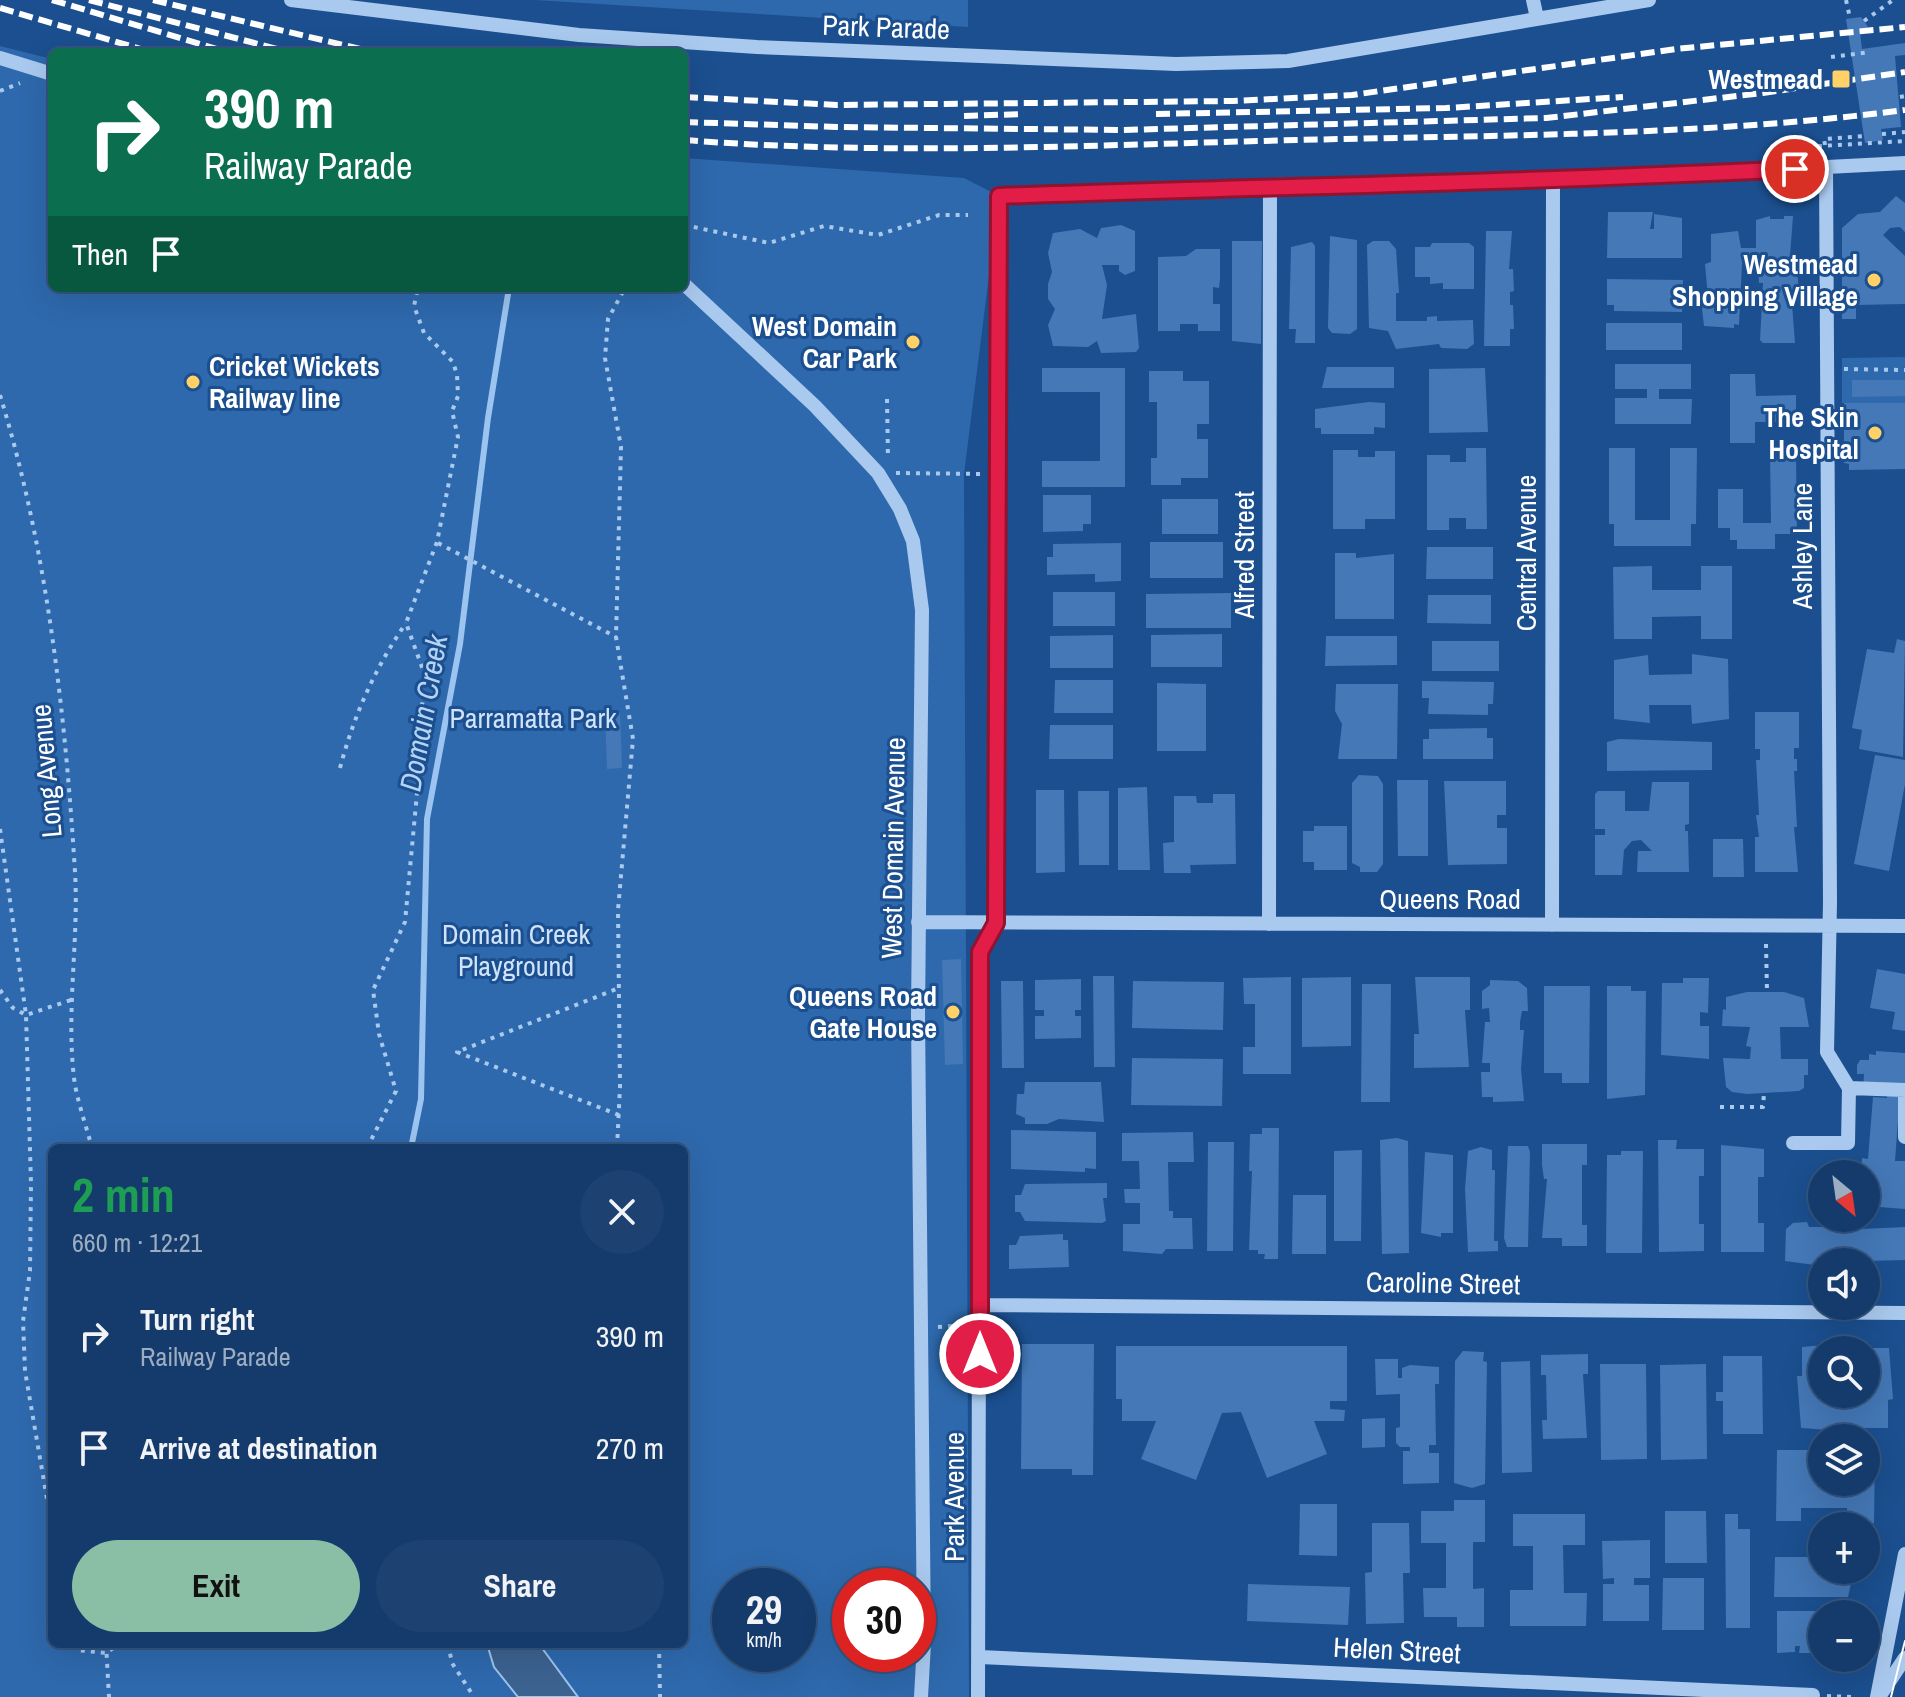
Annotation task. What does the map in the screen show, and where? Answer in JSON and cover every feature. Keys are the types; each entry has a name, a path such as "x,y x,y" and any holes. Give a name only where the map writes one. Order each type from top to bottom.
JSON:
{"street":[{"name":"Park Parade","path":"291,0 548,32 757,47 1160,64 1288,61 1649,0"},
{"path":"1533,0 1537,18"},
{"path":"0,58 48,73"},
{"path":"1270,185 1553,181 1905,163"},
{"name":"Ashley Lane","path":"1826,167 1830,925 1827,1052 1849,1088"},
{"name":"Central Avenue","path":"1552,925 1553,181"},
{"name":"Park Avenue","path":"978,1697 980,952 996,923 999,196 1270,185"},
{"name":"Alfred Street","path":"1269,924 1270,185"},
{"name":"West Domain Avenue","path":"688,288 815,406 878,473 908,525 920,582 918,922 924,1643 921,1697"},
{"name":"Queens Road","path":"918,922 1905,926"},
{"path":"1793,1143 1848,1143 1849,1088 1905,1090 1905,1137"},
{"name":"Caroline Street","path":"980,1305 1905,1313"},
{"path":"1878,1697 1905,1554"},
{"name":"Helen Street","path":"980,1657 1813,1695"},
{"path":"1878,1697 1905,1658"}],"path":[{"path":"1864,21 1893,0"},
{"path":"1846,1 1850,18"},
{"path":"1831,57 1870,52"},
{"path":"1882,134 1905,132"},
{"path":"1825,146 1824,139 1864,136"},
{"path":"1788,148 1905,141"},
{"path":"688,226 769,243 824,226 878,235 939,215 968,215"},
{"path":"340,768 349,732 378,664 406,623 437,542 458,437 452,411 458,396 457,375 453,362 424,333 414,306 417,292"},
{"path":"617,1144 618,910 633,739 616,637 621,447 605,358 608,319 623,292"},
{"path":"1828,368 1905,370"},
{"name":"Long Avenue","path":"0,395 33,519 59,675 75,876 71,1000 74,1079 91,1144"},
{"path":"878,473 888,462 887,399"},
{"path":"878,473 999,474"},
{"path":"437,542 616,637"},
{"path":"369,1144 396,1091 379,1034 373,990 405,922 420,761 417,729 427,681 406,623"},
{"path":"0,829 26,1015 31,1184 30,1271 23,1321 25,1371 48,1505"},
{"path":"1766,944 1767,992"},
{"path":"619,988 457,1052 619,1115"},
{"path":"0,990 13,1008 26,1015 71,1000"},
{"path":"1720,1107 1763,1107 1764,1093"},
{"path":"920,1329 980,1324"},
{"path":"77,1648 106,1653 113,1648"},
{"path":"106,1648 109,1697"},
{"path":"449,1648 452,1663 474,1697"},
{"path":"659,1648 660,1697"},
{"path":"1813,1695 1853,1697"}],"green space":[{"path":"535,0 968,0 968,27"},
{"name":"Parramatta Park","path":"0,46 48,58 48,292 688,292 688,158 964,178 999,196 964,474 969,1697 0,1697"},
{"path":"1905,357 1905,403 1842,403 1842,358"}],"shaded area":[{"path":"488,1648 542,1648 578,1697 518,1697 494,1667"}],"building":[{"path":"1861,17 1868,27 1860,33 1862,49 1905,43 1905,55 1895,56 1901,127 1881,129 1883,140 1865,143 1846,19"},
{"name":"Westmead Shopping Village","path":"1896,196 1905,203 1905,232 1900,227 1890,228 1883,235 1905,256 1905,304 1856,305 1856,319 1842,319 1842,228 1858,214 1880,212"},
{"path":"1608,212 1653,212 1650,229 1654,229 1654,214 1682,218 1682,258 1607,258"},
{"path":"1770,216 1770,219 1784,219 1784,216 1793,216 1790,256 1795,258 1799,302 1792,304 1795,343 1763,343 1760,340 1763,283 1759,283 1758,264 1742,264 1739,325 1734,324 1734,328 1704,326 1701,300 1708,298 1705,264 1711,262 1711,234 1738,231 1741,248 1756,248 1756,220"},
{"path":"1121,225 1135,231 1135,271 1125,275 1119,271 1119,265 1102,265 1107,285 1102,319 1136,314 1139,348 1136,352 1101,353 1097,341 1088,347 1053,346 1048,325 1055,309 1048,299 1052,272 1048,253 1053,233 1080,229 1097,238 1101,228"},
{"path":"1486,231 1512,231 1509,269 1513,269 1514,291 1510,292 1510,305 1513,305 1514,329 1510,329 1510,346 1484,346"},
{"path":"1330,236 1357,240 1357,329 1350,334 1332,333 1328,328"},
{"path":"1232,241 1262,241 1261,344 1232,341"},
{"path":"1373,241 1389,241 1396,249 1399,293 1396,293 1396,321 1427,321 1427,317 1437,316 1437,321 1473,320 1474,344 1467,349 1441,348 1439,344 1396,349 1388,331 1369,328 1367,245"},
{"path":"1312,242 1315,246 1315,343 1295,343 1296,329 1289,329 1291,247"},
{"path":"1432,243 1469,243 1474,247 1474,289 1443,289 1443,283 1430,284 1430,277 1415,277 1415,247 1430,247"},
{"path":"1196,249 1220,249 1219,288 1213,287 1213,304 1220,304 1220,331 1198,331 1198,324 1180,324 1180,331 1158,331 1158,257 1186,256"},
{"path":"1607,279 1683,280 1682,312 1614,311 1614,305 1607,305"},
{"path":"1606,323 1682,323 1682,350 1606,350"},
{"path":"1615,364 1691,364 1691,389 1659,389 1659,399 1692,399 1691,424 1615,424 1615,398 1647,398 1647,389 1615,389"},
{"path":"1327,367 1394,367 1394,388 1322,388"},
{"path":"1042,368 1125,368 1125,487 1042,487 1042,461 1100,461 1100,392 1042,392"},
{"path":"1485,368 1488,432 1429,433 1429,369"},
{"path":"1149,371 1183,371 1183,381 1209,381 1209,424 1197,424 1197,439 1208,439 1208,478 1181,478 1181,485 1151,485 1151,458 1157,458 1157,402 1149,402"},
{"path":"1730,374 1755,374 1756,396 1796,395 1796,422 1755,422 1755,443 1730,443"},
{"path":"1852,380 1905,380 1905,396 1852,397"},
{"path":"1385,403 1385,428 1374,427 1374,434 1321,434 1321,428 1315,428 1315,409"},
{"name":"The Skin Hospital","path":"1844,403 1905,403 1905,469 1849,470 1849,464 1844,463"},
{"path":"1466,448 1486,448 1487,529 1466,529 1466,518 1449,518 1449,530 1427,530 1427,455 1450,455 1450,462 1466,462"},
{"path":"1609,448 1635,448 1635,520 1670,520 1670,448 1697,448 1696,524 1691,524 1691,546 1614,546 1614,524 1609,524"},
{"path":"1333,450 1358,450 1358,457 1375,457 1375,451 1395,451 1395,519 1365,519 1365,529 1333,529"},
{"path":"1770,455 1796,455 1797,534 1775,534 1775,549 1737,549 1737,540 1730,540 1730,528 1718,528 1718,489 1743,489 1743,523 1771,523"},
{"path":"1043,495 1091,495 1091,524 1083,524 1083,531 1043,532"},
{"path":"1162,499 1218,499 1218,534 1162,534"},
{"path":"1150,542 1223,542 1223,578 1150,578"},
{"path":"1121,543 1121,581 1095,582 1095,574 1047,575 1047,557 1053,557 1053,544"},
{"path":"1427,547 1493,547 1493,579 1426,579"},
{"path":"1335,553 1356,553 1356,558 1394,554 1394,619 1335,619"},
{"path":"1652,566 1652,590 1701,590 1701,566 1732,566 1732,639 1701,639 1701,616 1652,617 1652,639 1614,639 1613,567"},
{"path":"1053,592 1115,592 1115,626 1053,626"},
{"path":"1231,593 1231,628 1146,628 1146,594"},
{"path":"1428,595 1491,595 1491,624 1427,623"},
{"path":"1222,634 1222,667 1151,667 1151,635"},
{"path":"1113,635 1113,668 1050,668 1050,636"},
{"path":"1326,636 1397,636 1397,665 1325,666"},
{"path":"1897,639 1905,641 1903,757 1859,749 1862,730 1852,728 1867,649 1894,653"},
{"path":"1432,641 1499,641 1499,671 1432,671"},
{"path":"1692,654 1728,659 1729,719 1692,724 1691,705 1649,705 1650,723 1614,719 1614,660 1648,655 1649,675 1692,674"},
{"path":"1055,680 1113,680 1113,713 1054,713"},
{"path":"1422,681 1494,682 1493,704 1488,704 1488,715 1428,714 1429,698 1422,698"},
{"path":"1157,683 1206,684 1206,751 1157,751"},
{"path":"1336,684 1398,684 1397,759 1338,759 1342,724 1335,711"},
{"path":"620,712 622,768 607,769 605,713"},
{"path":"1755,712 1799,712 1799,748 1794,748 1794,759 1797,759 1797,771 1794,771 1797,827 1794,827 1798,872 1755,872 1755,837 1759,837 1756,760 1760,760 1760,749 1755,749"},
{"path":"1050,725 1113,725 1113,759 1049,759"},
{"path":"1487,728 1487,738 1493,738 1493,759 1423,759 1423,739 1429,739 1429,729"},
{"path":"1619,739 1712,742 1712,770 1607,771 1607,742"},
{"path":"1875,755 1905,760 1905,784 1889,871 1854,864"},
{"path":"1359,775 1378,776 1383,784 1383,864 1377,872 1360,872 1360,867 1352,863 1352,783"},
{"path":"1397,780 1428,780 1428,856 1398,856"},
{"path":"1444,781 1506,781 1506,815 1497,815 1497,828 1507,828 1507,864 1448,865"},
{"path":"1652,782 1689,782 1689,824 1685,825 1685,831 1688,831 1689,872 1637,872 1638,851 1652,851 1641,840 1632,841 1624,850 1622,875 1595,875 1595,835 1605,835 1605,829 1595,829 1595,794 1598,791 1625,791 1625,811 1649,811"},
{"path":"1147,787 1150,870 1118,870 1118,788"},
{"path":"1036,790 1064,790 1065,872 1036,873"},
{"path":"1078,791 1109,791 1109,865 1079,865"},
{"path":"1213,794 1235,794 1236,864 1190,865 1191,873 1164,873 1163,843 1174,842 1174,796 1196,796 1197,803 1213,803"},
{"path":"1314,826 1347,826 1347,870 1314,870 1314,862 1303,862 1303,831 1314,831"},
{"path":"1713,839 1743,839 1744,877 1713,877"},
{"name":"Queens Road Gate House","path":"961,959 963,1064 945,1065 942,960"},
{"path":"1877,969 1905,974 1905,1031 1892,1029 1895,1012 1870,1008"},
{"path":"1093,976 1114,976 1115,1067 1094,1067"},
{"path":"1291,977 1291,1074 1243,1074 1243,1047 1255,1047 1255,1004 1244,1004 1243,978"},
{"path":"1351,977 1351,1046 1302,1047 1302,978"},
{"path":"1415,977 1470,977 1470,1010 1465,1010 1469,1067 1414,1068 1414,1034 1419,1034"},
{"path":"1683,978 1709,978 1708,1013 1700,1012 1700,1026 1709,1026 1709,1059 1661,1055 1662,983 1683,983"},
{"path":"1081,979 1081,1010 1075,1010 1075,1016 1081,1016 1081,1038 1035,1039 1035,1016 1044,1016 1044,1010 1035,1010 1035,980"},
{"path":"1490,980 1518,981 1527,988 1528,1011 1522,1011 1520,1022 1520,1030 1524,1030 1521,1069 1524,1101 1493,1102 1493,1097 1482,1097 1481,1072 1490,1072 1490,1063 1482,1063 1485,1022 1490,1022 1489,1008 1482,1009 1482,991 1490,985"},
{"path":"1001,981 1023,981 1024,1068 1002,1068"},
{"path":"1133,981 1224,982 1223,1030 1132,1028"},
{"path":"1362,984 1391,984 1390,1102 1361,1102"},
{"path":"1544,986 1590,986 1589,1083 1562,1083 1562,1073 1544,1073"},
{"path":"1607,986 1631,986 1631,991 1646,991 1645,1095 1607,1099"},
{"path":"1747,992 1784,992 1804,998 1809,1027 1780,1027 1781,1059 1808,1059 1808,1075 1804,1075 1804,1088 1799,1091 1747,1094 1732,1092 1726,1087 1723,1058 1750,1059 1751,1047 1746,1046 1750,1027 1722,1026 1723,1009 1726,1010 1726,997"},
{"path":"1876,1051 1905,1053 1905,1093 1900,1093 1895,1161 1905,1161 1905,1209 1880,1207 1880,1160 1862,1160 1868,1159 1873,1097 1887,1098 1887,1092 1863,1090 1864,1074 1857,1074 1857,1065 1860,1060 1869,1060 1869,1054 1876,1055"},
{"path":"1132,1058 1223,1059 1222,1106 1131,1105"},
{"path":"1025,1082 1101,1082 1104,1122 1059,1119 1047,1124 1025,1124 1025,1118 1016,1114 1017,1094 1024,1094"},
{"path":"1262,1128 1279,1128 1278,1259 1264,1259 1265,1254 1249,1250 1250,1134 1262,1134"},
{"path":"1011,1130 1096,1132 1096,1169 1085,1168 1085,1172 1011,1169"},
{"path":"1193,1132 1194,1162 1168,1162 1169,1211 1173,1211 1173,1218 1192,1218 1193,1249 1166,1249 1162,1254 1123,1251 1123,1224 1140,1224 1140,1203 1125,1203 1124,1189 1140,1189 1139,1161 1122,1161 1122,1133"},
{"path":"1397,1138 1408,1141 1409,1253 1382,1254 1380,1140"},
{"path":"1658,1140 1677,1140 1676,1149 1704,1149 1704,1176 1699,1176 1699,1224 1704,1224 1704,1251 1659,1252"},
{"path":"1208,1142 1234,1142 1233,1251 1207,1251"},
{"path":"1542,1144 1587,1144 1587,1165 1582,1165 1582,1225 1587,1225 1587,1246 1562,1246 1562,1238 1542,1238 1547,1179 1544,1179 1542,1165"},
{"path":"1721,1145 1764,1149 1764,1177 1758,1177 1758,1223 1764,1223 1764,1252 1721,1252"},
{"path":"1508,1146 1528,1146 1530,1152 1528,1247 1507,1247 1504,1238"},
{"path":"1481,1147 1492,1150 1492,1170 1495,1170 1494,1241 1498,1241 1498,1251 1468,1252 1465,1189 1468,1151"},
{"path":"1362,1150 1361,1241 1334,1241 1334,1151"},
{"path":"1621,1151 1643,1151 1642,1253 1606,1253 1607,1155 1621,1155"},
{"path":"1425,1152 1453,1155 1453,1233 1441,1233 1441,1237 1421,1233"},
{"path":"1107,1183 1107,1198 1103,1198 1106,1221 1102,1223 1025,1221 1020,1212 1015,1212 1015,1195 1021,1195 1025,1184"},
{"path":"1293,1195 1326,1195 1326,1254 1292,1254"},
{"path":"1807,1222 1808,1232 1880,1232 1880,1228 1905,1227 1905,1260 1880,1261 1880,1248 1808,1248 1808,1264 1785,1261 1786,1229 1793,1223"},
{"path":"1063,1234 1063,1240 1068,1240 1069,1267 1009,1269 1009,1245 1016,1245 1020,1236"},
{"path":"1022,1344 1094,1344 1093,1475 1072,1475 1072,1469 1021,1469"},
{"path":"1116,1346 1347,1346 1347,1401 1330,1401 1330,1409 1345,1410 1344,1421 1314,1421 1327,1454 1267,1478 1241,1412 1222,1413 1196,1480 1141,1459 1156,1421 1122,1421 1122,1399 1116,1399"},
{"path":"1808,1346 1808,1408 1880,1408 1880,1348 1889,1348 1893,1399 1888,1400 1888,1428 1880,1428 1880,1424 1808,1424 1808,1428 1801,1428 1797,1376 1802,1376 1802,1347"},
{"path":"1463,1351 1484,1352 1483,1361 1487,1362 1485,1484 1472,1488 1454,1483 1455,1361"},
{"path":"1588,1354 1588,1374 1583,1374 1587,1438 1543,1439 1542,1420 1547,1420 1546,1375 1541,1375 1541,1355"},
{"path":"1723,1356 1762,1356 1763,1434 1723,1434 1723,1401 1716,1401 1716,1392 1723,1392"},
{"path":"1375,1359 1398,1359 1398,1378 1402,1378 1402,1368 1410,1365 1439,1367 1439,1384 1435,1384 1436,1445 1429,1445 1429,1453 1439,1453 1439,1483 1403,1484 1403,1451 1410,1451 1410,1447 1400,1447 1396,1443 1396,1428 1400,1427 1400,1394 1376,1395"},
{"path":"1530,1361 1532,1472 1502,1473 1501,1362"},
{"path":"1600,1364 1646,1364 1647,1459 1601,1460"},
{"path":"1706,1364 1707,1459 1661,1460 1660,1365"},
{"path":"1385,1418 1385,1447 1362,1448 1362,1419"},
{"path":"1777,1450 1808,1450 1808,1496 1874,1496 1874,1512 1847,1512 1847,1508 1801,1508 1801,1521 1776,1521"},
{"path":"1454,1500 1485,1500 1485,1542 1473,1542 1473,1589 1484,1588 1484,1627 1457,1627 1457,1617 1424,1617 1423,1588 1446,1588 1446,1543 1421,1543 1421,1511 1454,1511"},
{"path":"1300,1504 1337,1504 1337,1556 1299,1555"},
{"path":"1665,1511 1706,1511 1707,1563 1665,1563"},
{"path":"1513,1514 1585,1514 1585,1545 1563,1545 1564,1593 1587,1593 1586,1626 1510,1626 1510,1590 1533,1590 1533,1546 1513,1546"},
{"path":"1725,1514 1738,1514 1738,1529 1750,1529 1750,1628 1726,1628"},
{"path":"1372,1523 1409,1523 1410,1573 1403,1573 1404,1623 1366,1624 1365,1573 1372,1572"},
{"path":"1650,1540 1650,1578 1634,1578 1634,1585 1649,1585 1649,1621 1603,1621 1603,1584 1614,1584 1614,1578 1603,1579 1602,1541"},
{"path":"1775,1557 1808,1557 1808,1584 1851,1584 1848,1597 1774,1597"},
{"path":"1663,1578 1704,1578 1704,1630 1662,1630"},
{"path":"1248,1584 1350,1587 1348,1625 1247,1621"},
{"path":"1777,1611 1808,1611 1808,1653 1799,1653 1800,1646 1795,1646 1795,1652 1777,1653"}],"waterway":[{"name":"Domain Creek","path":"412,1144 421,1099 427,819 460,644 488,418 508,292"}],"tram line":[{"path":"1891,1697 1905,1641"}],"railway":[{"path":"52,0 214,48"},
{"path":"89,0 274,48"},
{"path":"153,0 356,48"},
{"path":"0,8 137,48"},
{"path":"688,97 837,105 1233,101 1352,95 1676,49 1905,27"},
{"path":"688,122 1122,130 1546,118 1763,93 1905,72"},
{"path":"1156,114 1446,108 1623,97"},
{"path":"688,140 914,148 1526,135 1754,125 1905,110"},
{"path":"964,116 1024,114"}],"place":[{"name":"Westmead","path":"1841,79"},
{"name":"Westmead Shopping Village","path":"1874,280"},
{"name":"West Domain Car Park","path":"913,342"},
{"name":"Cricket Wickets Railway line","path":"193,382"},
{"name":"The Skin Hospital","path":"1875,433"},
{"name":"Queens Road Gate House","path":"953,1012"}],"route":[{"path":"980,1354 980,952 996,923 999,196 1270,185 1553,181 1795,169"}],"park label":[{"name":"Domain Creek Playground","path":"516,950"}]}
